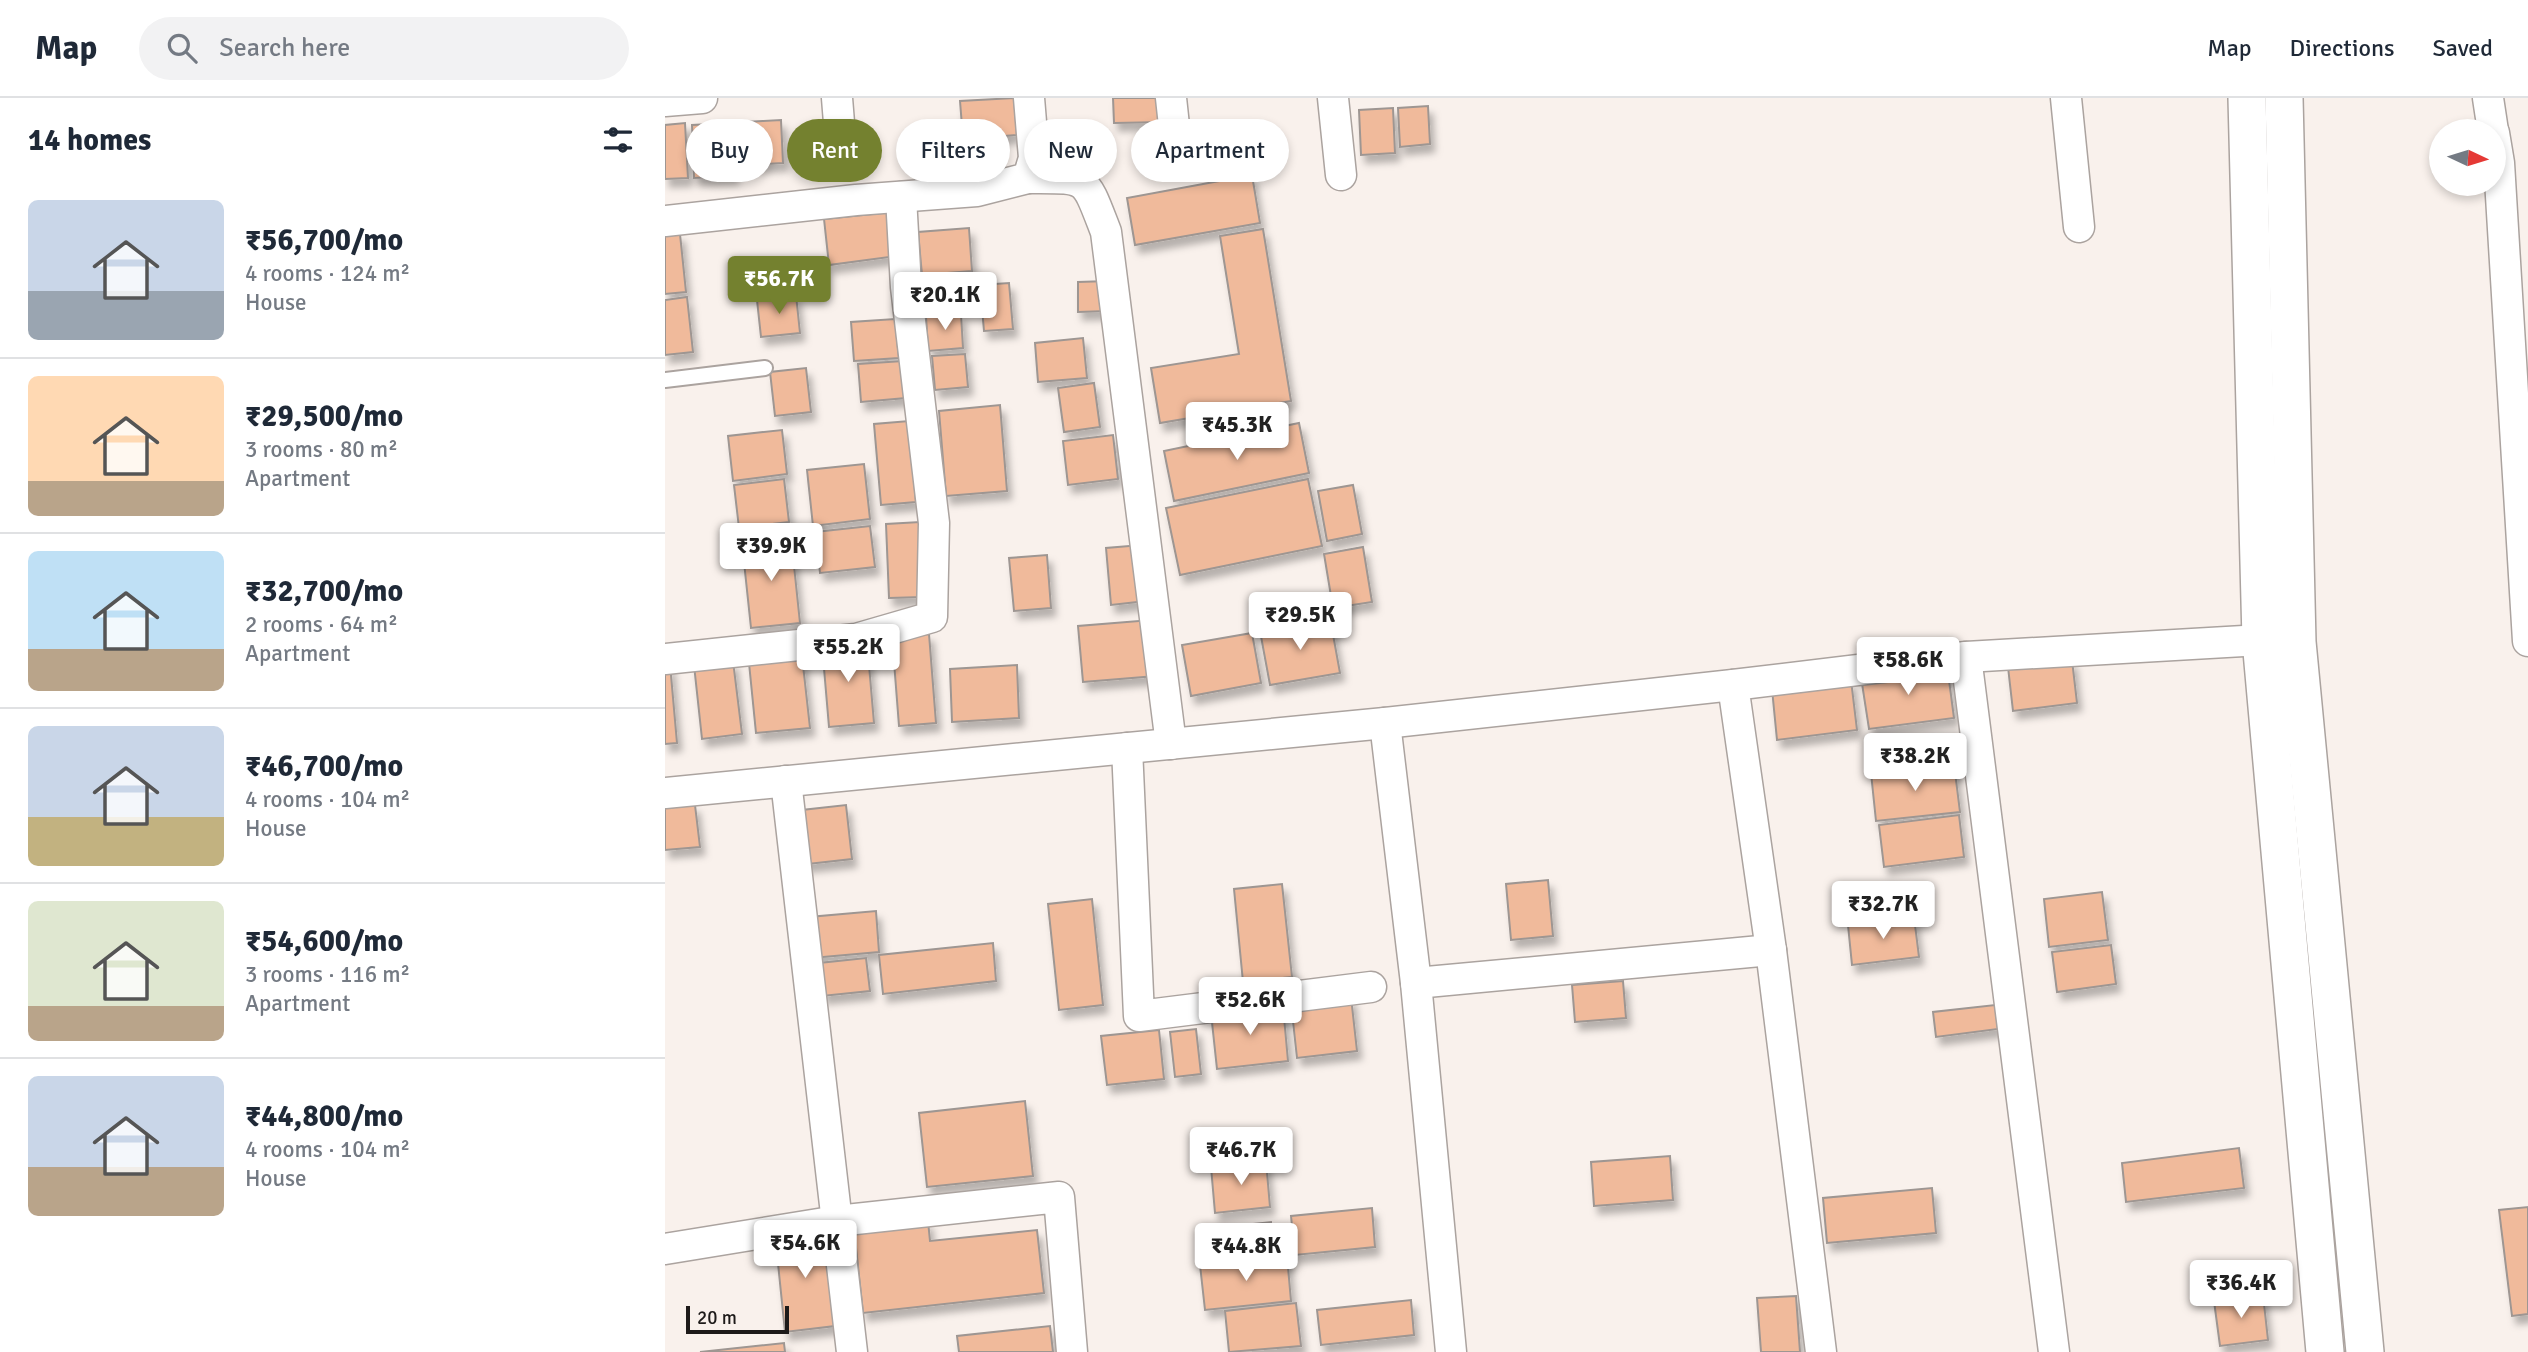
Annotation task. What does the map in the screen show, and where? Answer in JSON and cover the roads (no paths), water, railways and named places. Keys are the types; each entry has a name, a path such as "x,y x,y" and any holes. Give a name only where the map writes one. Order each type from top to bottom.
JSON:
{"street":[{"path":"665,101 702,98"},
{"path":"837,98 838,119"},
{"path":"1029,98 1031,119"},
{"path":"1171,98 1173,119"},
{"path":"1333,98 1341,175"},
{"path":"2066,98 2079,227"},
{"path":"2247,98 2261,640 2325,1352"},
{"path":"2284,98 2297,642 2365,1352"},
{"path":"2488,98 2492,119"},
{"path":"665,222 977,191 1024,179"},
{"path":"1081,182 1089,188 1105,232 1171,744"},
{"path":"2501,196 2528,642"},
{"path":"665,659 856,639 932,617 934,523 906,287 901,197"},
{"path":"665,793 1385,723 1966,657 2261,640"},
{"path":"1966,657 2054,1352"},
{"path":"1733,685 1771,950 1821,1352"},
{"path":"1385,723 1416,983 1451,1352"},
{"path":"1127,748 1139,1016 1371,987"},
{"path":"786,781 852,1352"},
{"path":"1416,983 1771,950"},
{"path":"665,1249 837,1222 1059,1197 1072,1352"}],"lane":[{"path":"665,380 765,368"}]}
